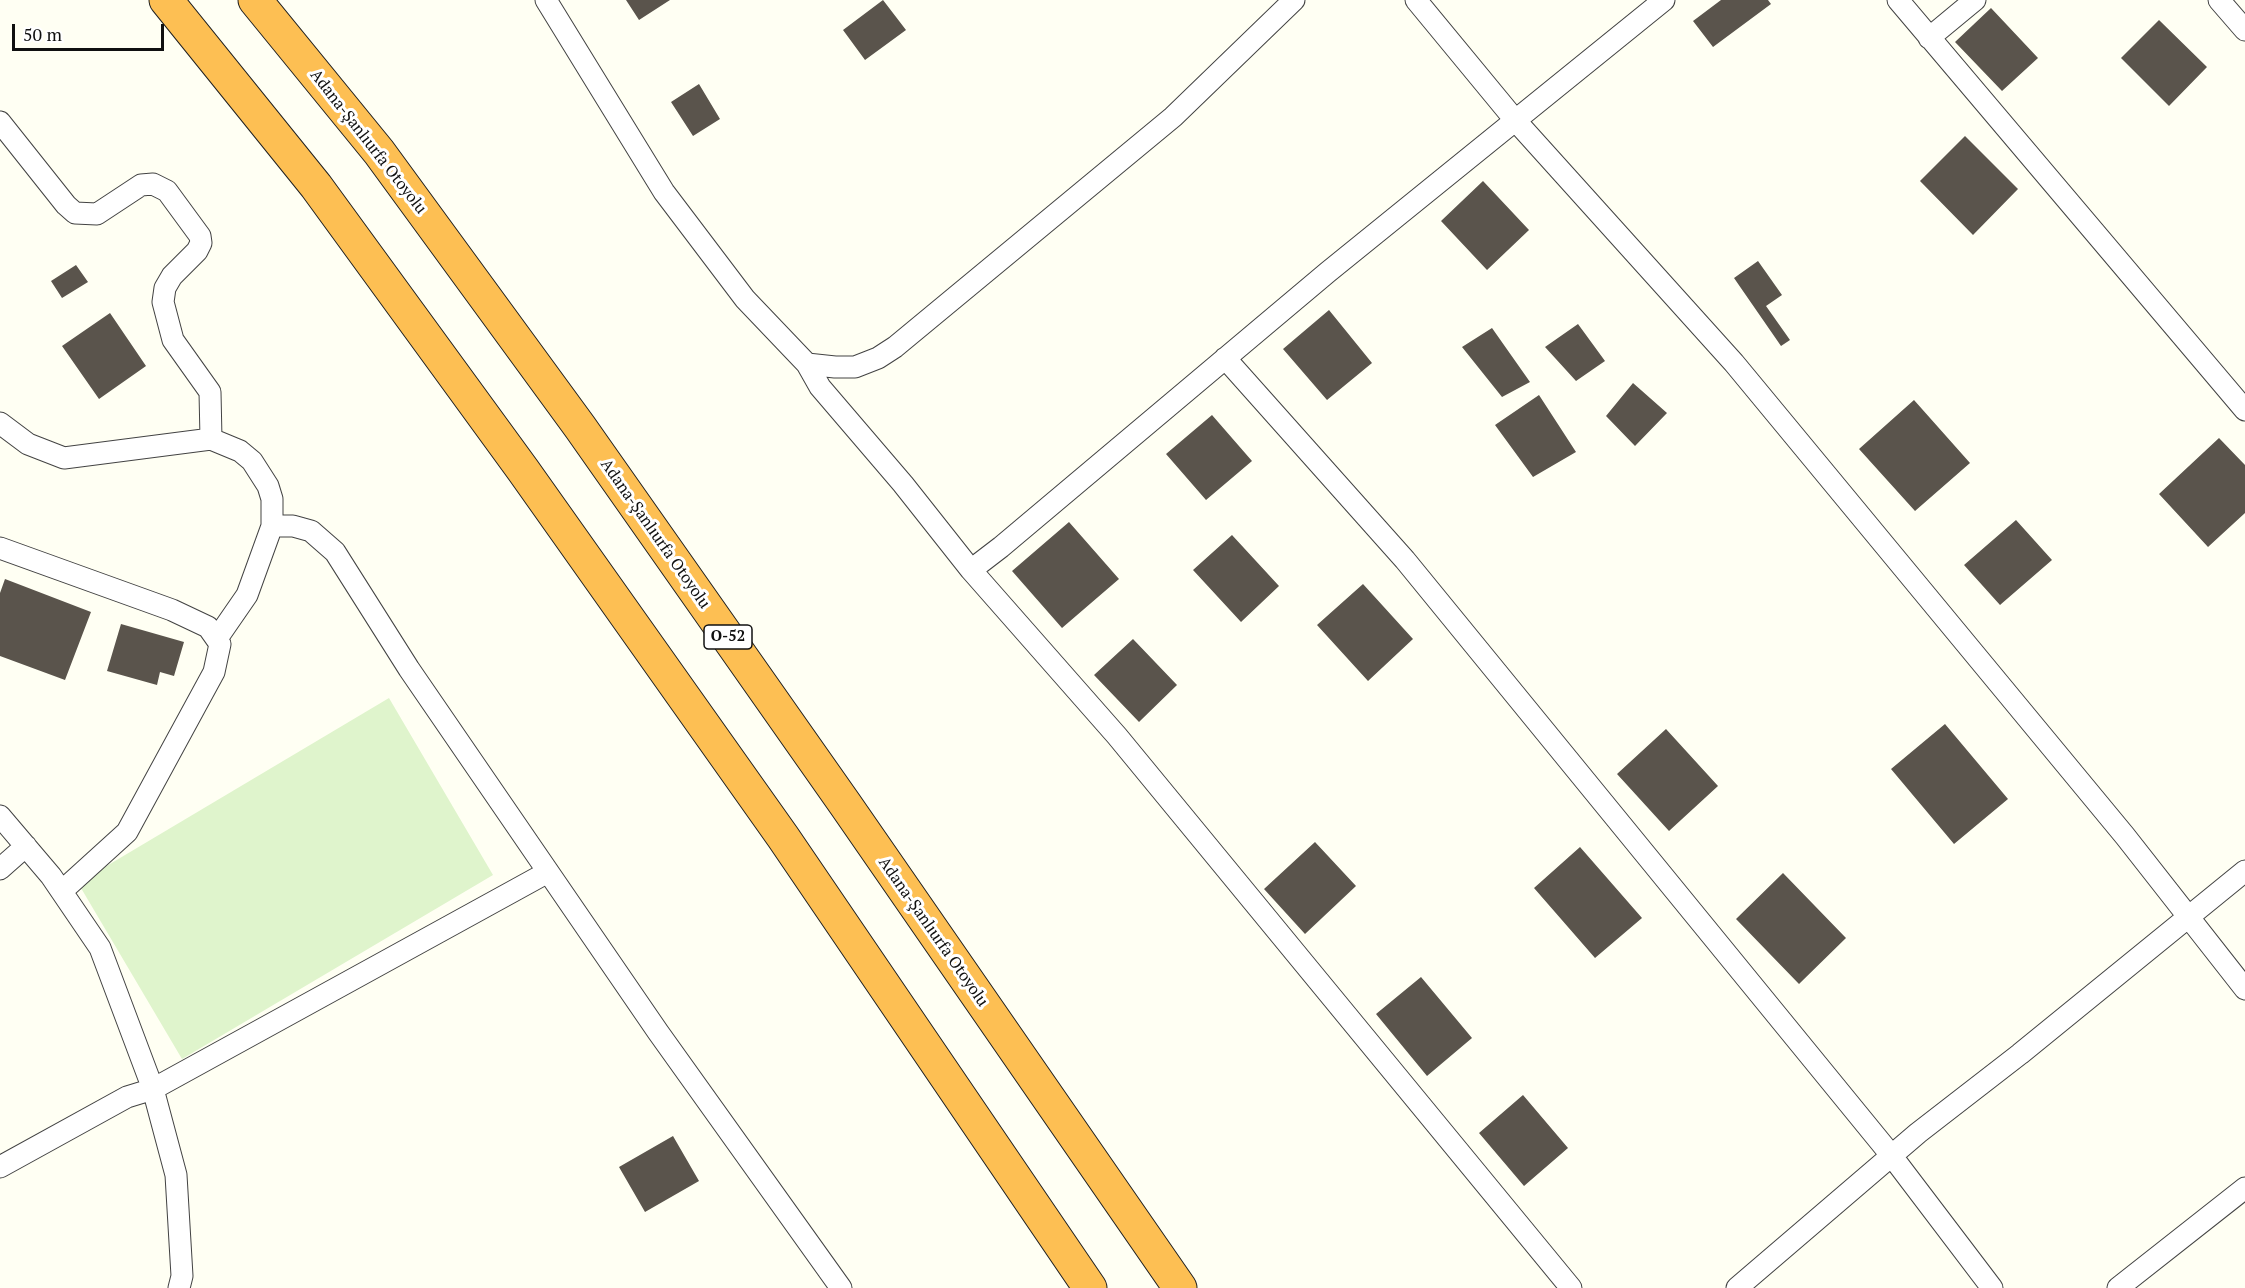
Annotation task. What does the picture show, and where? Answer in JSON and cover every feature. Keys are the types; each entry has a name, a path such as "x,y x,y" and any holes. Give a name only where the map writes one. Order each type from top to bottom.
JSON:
{"highway":[{"path":"166,0 315,186 530,479 783,837 1090,1288"},
{"name":"Adana-Şanlıurfa Otoyolu","path":"255,0 379,152 580,427 845,804 1180,1288"}],"street":[{"path":"546,0 664,192 746,299 807,364 820,387 903,484 971,570 1117,736 1571,1288"},
{"path":"807,364 855,367 878,358 895,347 1173,117 1294,0"},
{"path":"1416,0 1515,120 1734,363 2118,827 2245,988"},
{"path":"971,570 1225,358 1665,0"},
{"path":"1898,0 2245,410"},
{"path":"1929,38 1975,0"},
{"path":"2219,0 2245,30"},
{"path":"0,122 66,205 75,213 97,214 141,185 153,184 167,191 200,237 201,243 197,251 172,276 165,288 163,302 173,340 210,392 211,439"},
{"path":"1225,358 1405,560 1891,1155 1992,1288"},
{"path":"0,423 28,444 64,458 211,439 240,451 261,472 272,499 272,526 246,595 218,637"},
{"path":"272,526 293,526 311,531 335,552 409,669 548,872 658,1032 841,1288"},
{"path":"0,548 172,610 208,627 218,637 220,651 214,672 127,832 116,845 92,861 62,891"},
{"path":"0,816 62,891 100,948 153,1089 176,1175 182,1276 179,1288"},
{"path":"0,869 26,846"},
{"path":"1737,1288 1891,1155 2245,871"},
{"path":"0,1167 127,1096 153,1089 548,872"},
{"path":"2118,1288 2245,1188"}],"green space":[{"path":"389,698 493,875 182,1059 78,883"}],"building":[{"path":"626,0 670,0 639,20"},
{"path":"883,0 906,30 865,60 843,30"},
{"path":"1721,0 1768,0 1771,4 1713,47 1693,21"},
{"path":"1991,8 2038,58 2002,91 1955,42"},
{"path":"2159,20 2207,67 2169,106 2121,58"},
{"path":"699,84 720,119 693,136 671,102"},
{"path":"1965,136 2018,189 1973,235 1920,181"},
{"path":"1483,181 1529,230 1487,270 1441,221"},
{"path":"1758,261 1782,295 1766,306 1790,340 1781,346 1734,278"},
{"path":"76,265 88,282 62,298 51,281"},
{"path":"1329,310 1372,363 1327,400 1283,349"},
{"path":"110,313 146,366 99,399 62,346"},
{"path":"1578,324 1605,361 1576,381 1545,347"},
{"path":"1492,328 1530,382 1502,397 1462,347"},
{"path":"1633,383 1667,413 1635,446 1606,416"},
{"path":"1539,395 1576,452 1533,477 1495,425"},
{"path":"1914,400 1970,463 1915,511 1859,449"},
{"path":"1212,415 1252,461 1206,500 1166,454"},
{"path":"2219,438 2245,465 2245,513 2208,547 2159,494"},
{"path":"2016,520 2052,560 2000,605 1964,565"},
{"path":"1069,522 1119,579 1062,628 1012,571"},
{"path":"1232,535 1279,586 1241,622 1193,570"},
{"path":"5,579 91,612 65,680 0,656 0,593"},
{"path":"1363,584 1413,639 1368,681 1317,625"},
{"path":"121,624 184,642 174,676 160,672 157,685 107,671"},
{"path":"1133,639 1177,685 1139,722 1094,675"},
{"path":"1945,724 2008,799 1954,844 1891,769"},
{"path":"1666,729 1718,786 1669,831 1617,774"},
{"path":"1315,842 1356,886 1305,934 1264,889"},
{"path":"1580,847 1642,918 1595,958 1534,888"},
{"path":"1783,873 1846,938 1799,984 1736,919"},
{"path":"1421,977 1472,1038 1427,1076 1376,1014"},
{"path":"1523,1095 1568,1148 1524,1186 1479,1133"},
{"path":"673,1136 699,1181 645,1212 619,1167"}]}
